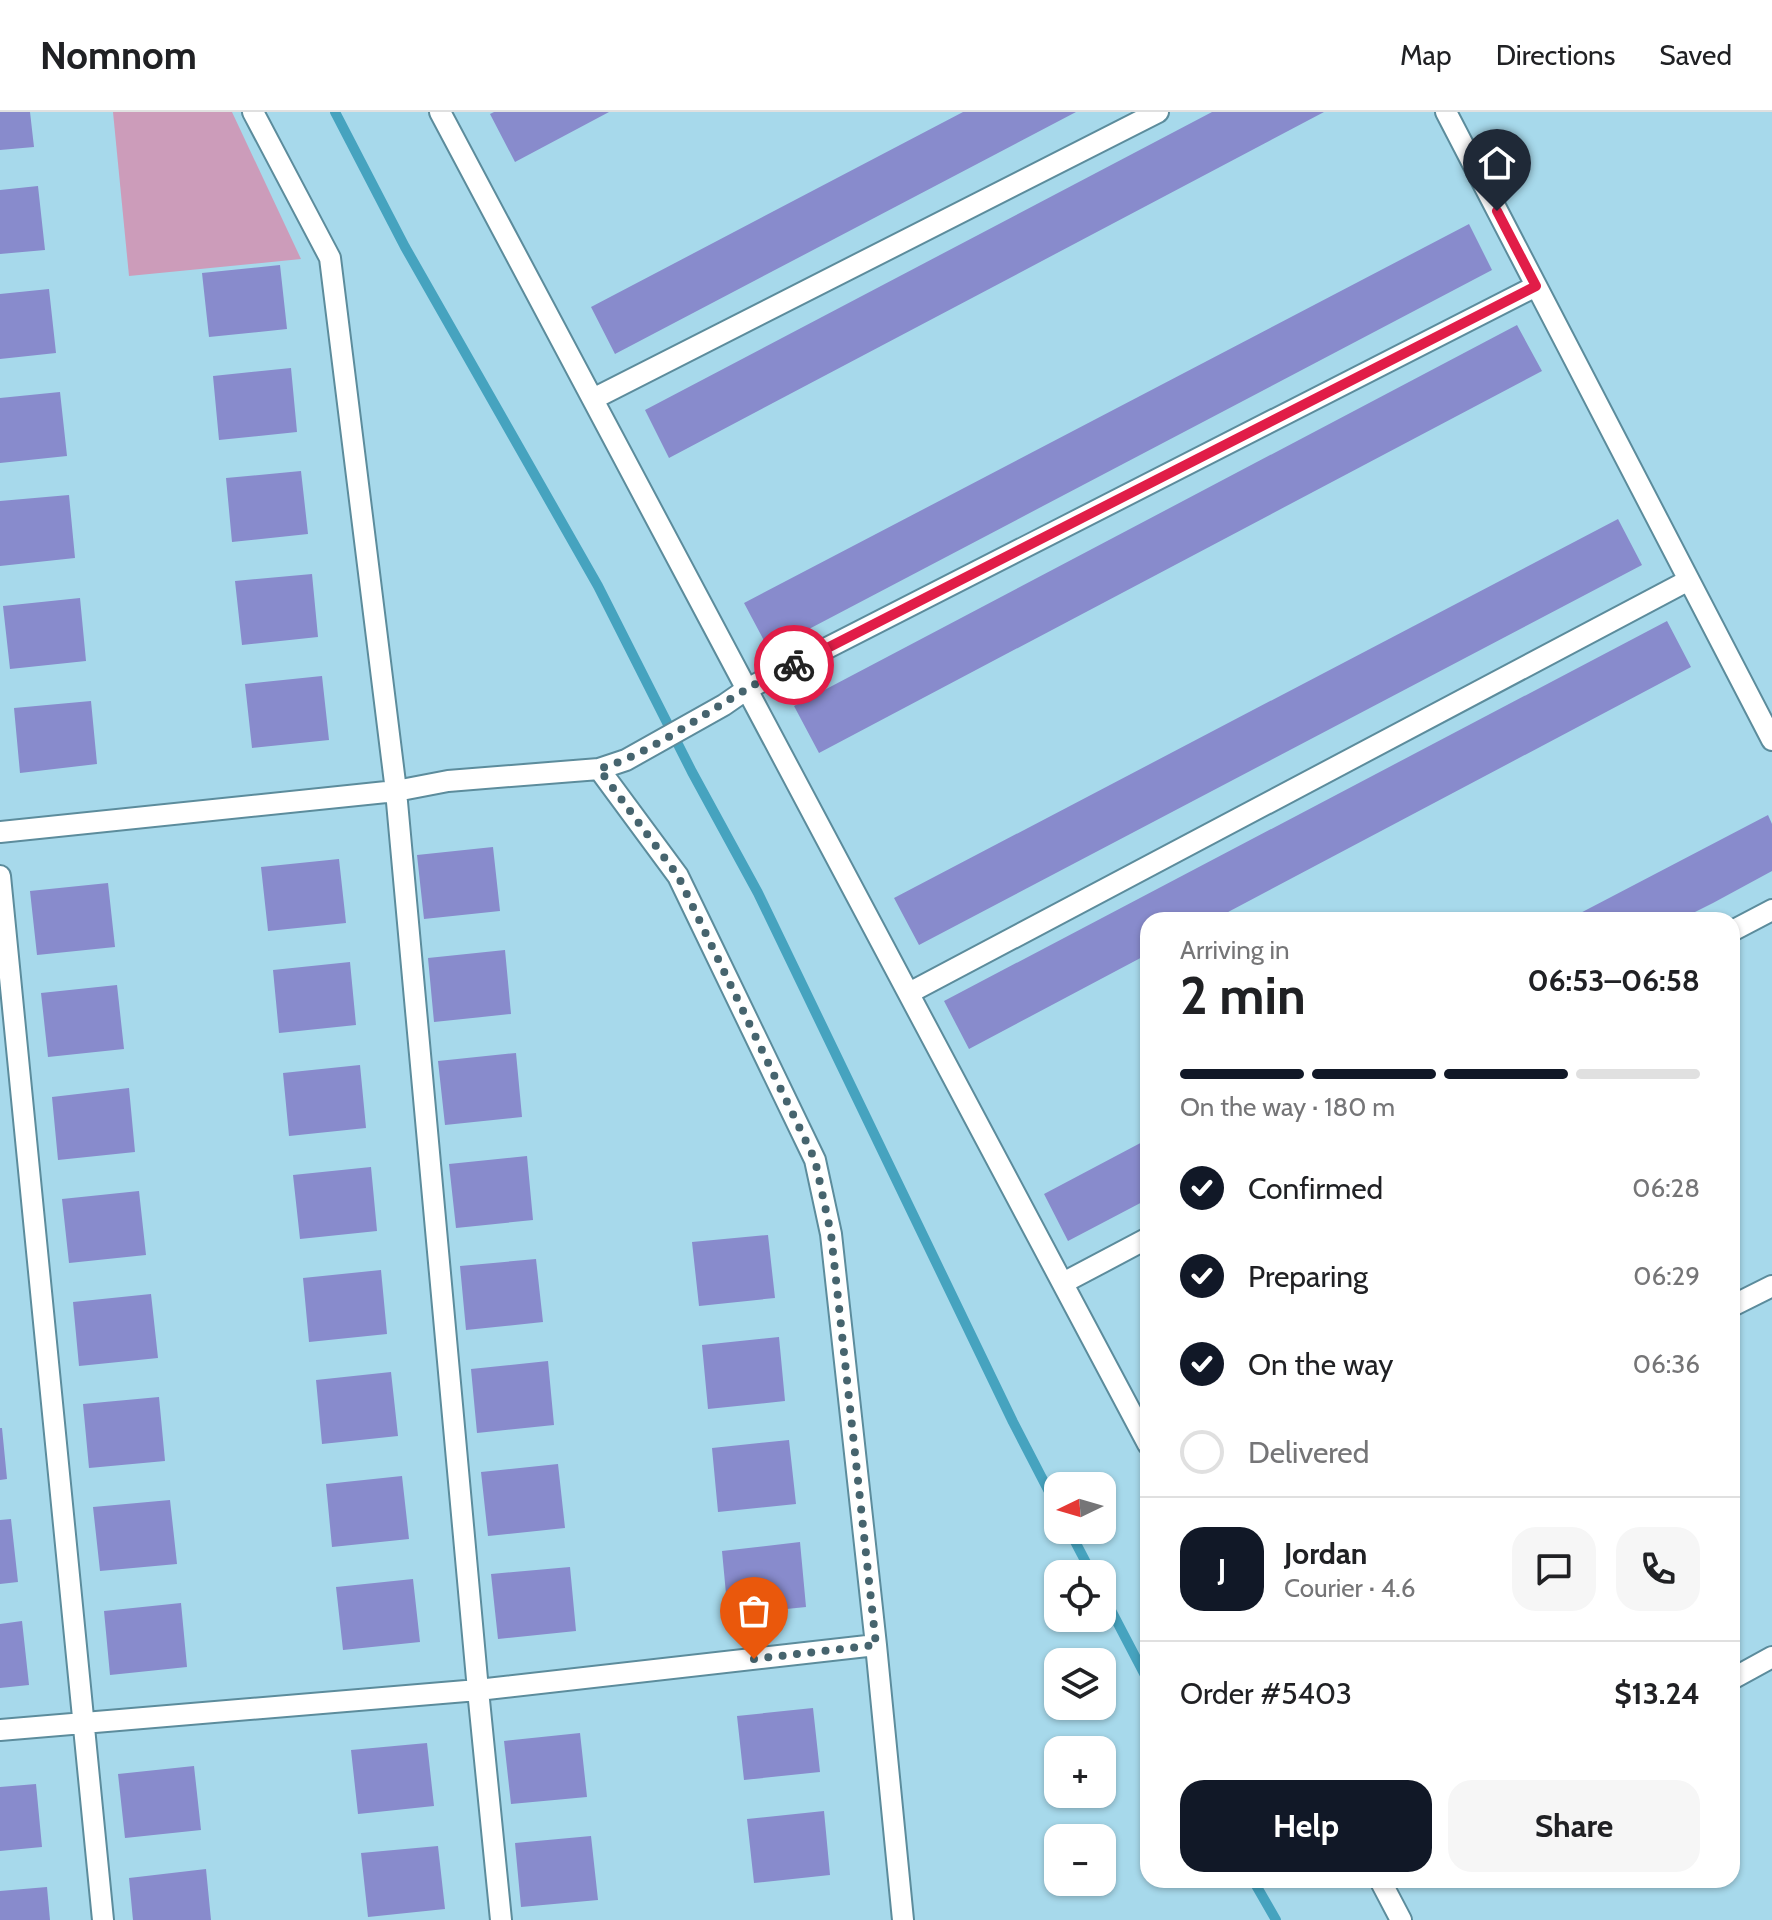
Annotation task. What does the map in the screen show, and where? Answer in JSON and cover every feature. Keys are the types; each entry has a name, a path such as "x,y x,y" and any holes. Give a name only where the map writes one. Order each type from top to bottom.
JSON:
{"lane":[{"path":"253,112 330,258 396,791 501,1920"},
{"path":"440,112 1140,1429"},
{"path":"593,399 1158,112"},
{"path":"1446,112 1772,740"},
{"path":"0,832 396,791 448,781 599,769 626,760 747,689 1536,286"},
{"path":"909,993 1689,580"},
{"path":"599,769 678,876 815,1160 831,1234 903,1920"},
{"path":"0,876 103,1920"},
{"path":"1740,927 1772,910"},
{"path":"1063,1283 1140,1242"},
{"path":"1740,1302 1772,1286"},
{"path":"0,1730 478,1690 876,1645"},
{"path":"1740,1675 1772,1657"},
{"path":"1384,1888 1401,1920"}],"shaded area":[{"path":"113,112 232,112 301,259 129,276"}],"building":[{"path":"0,112 30,112 34,147 0,150"},
{"path":"609,112 515,162 490,114"},
{"path":"963,112 1076,112 615,354 591,307"},
{"path":"1212,112 1324,112 669,458 645,410"},
{"path":"38,186 45,250 0,254 0,190"},
{"path":"1469,224 1492,270 769,650 744,603"},
{"path":"280,265 287,329 209,337 202,273"},
{"path":"49,289 56,353 0,359 0,294"},
{"path":"1517,325 1542,371 819,753 794,706"},
{"path":"291,368 297,432 219,440 213,376"},
{"path":"60,392 67,456 0,463 0,398"},
{"path":"301,471 308,534 232,542 226,478"},
{"path":"69,495 75,558 0,566 0,501"},
{"path":"1618,519 1642,565 919,945 894,898"},
{"path":"312,574 318,637 242,645 235,581"},
{"path":"80,598 86,661 10,669 3,606"},
{"path":"1667,621 1691,667 1228,912 1140,912 1140,958 969,1049 944,1001"},
{"path":"322,676 329,740 252,748 245,684"},
{"path":"91,701 97,764 20,773 14,708"},
{"path":"1768,815 1772,824 1772,871 1713,903 1695,912 1582,912"},
{"path":"493,847 500,911 424,919 417,855"},
{"path":"339,859 346,923 268,931 261,867"},
{"path":"108,883 115,947 37,955 30,891"},
{"path":"505,950 511,1014 434,1022 428,958"},
{"path":"350,962 356,1025 279,1033 273,970"},
{"path":"117,985 124,1049 48,1057 41,993"},
{"path":"516,1053 522,1117 445,1125 438,1061"},
{"path":"360,1065 366,1128 289,1136 283,1073"},
{"path":"129,1088 135,1152 58,1160 52,1097"},
{"path":"1140,1143 1140,1203 1068,1241 1044,1194"},
{"path":"527,1156 533,1220 456,1228 449,1164"},
{"path":"371,1167 377,1231 300,1239 293,1175"},
{"path":"139,1191 146,1255 69,1263 62,1199"},
{"path":"768,1235 775,1298 699,1306 692,1242"},
{"path":"536,1259 543,1322 466,1330 460,1266"},
{"path":"381,1270 387,1334 309,1342 303,1278"},
{"path":"151,1294 158,1358 79,1366 73,1302"},
{"path":"779,1337 785,1401 708,1409 702,1345"},
{"path":"548,1361 554,1425 477,1433 471,1369"},
{"path":"391,1372 398,1436 322,1444 316,1380"},
{"path":"159,1397 165,1461 89,1468 83,1404"},
{"path":"0,1428 7,1479 0,1480"},
{"path":"789,1440 796,1504 718,1512 712,1448"},
{"path":"558,1464 565,1528 488,1536 481,1472"},
{"path":"402,1476 409,1539 332,1547 326,1484"},
{"path":"170,1500 177,1564 100,1571 93,1507"},
{"path":"11,1519 18,1582 0,1584 0,1520"},
{"path":"800,1542 806,1607 728,1615 722,1551"},
{"path":"570,1567 576,1631 498,1639 491,1574"},
{"path":"413,1579 420,1642 343,1650 336,1587"},
{"path":"181,1603 187,1667 110,1675 104,1611"},
{"path":"22,1621 29,1685 0,1688 0,1624"},
{"path":"813,1708 820,1772 744,1780 737,1716"},
{"path":"580,1733 587,1797 511,1804 504,1741"},
{"path":"427,1743 434,1806 358,1814 351,1750"},
{"path":"194,1766 201,1830 125,1838 118,1774"},
{"path":"36,1784 42,1847 0,1851 0,1787"},
{"path":"824,1811 830,1875 754,1883 747,1819"},
{"path":"591,1836 598,1900 521,1907 515,1843"},
{"path":"438,1846 445,1909 368,1917 361,1853"},
{"path":"206,1869 211,1920 133,1920 129,1878"},
{"path":"47,1887 50,1920 0,1920 0,1891"}],"waterway":[{"path":"335,112 405,247 598,586 692,772 758,893 1044,1482"},
{"path":"1076,1544 1085,1560"},
{"path":"1116,1620 1140,1666"},
{"path":"1258,1888 1276,1920"}],"way so far":[{"path":"754,1659 876,1645 831,1234 815,1160 678,876 599,769 626,760 794,665"}],"route":[{"path":"794,665 1536,286 1497,211"}]}
